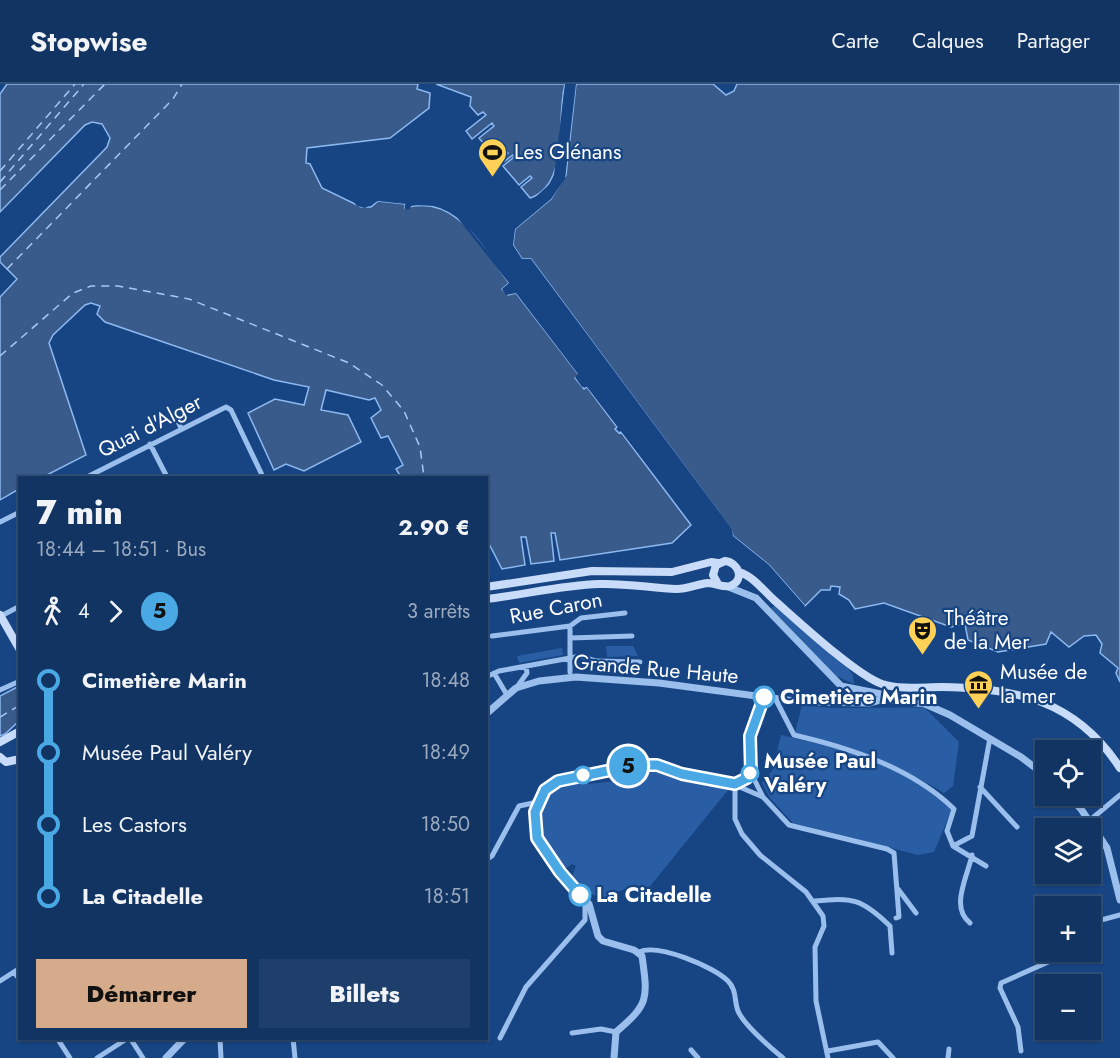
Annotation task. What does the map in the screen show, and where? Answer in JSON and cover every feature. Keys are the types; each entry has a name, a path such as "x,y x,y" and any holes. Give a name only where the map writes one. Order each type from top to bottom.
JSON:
{"main road":[{"path":"488,587 592,571 650,573 730,561 739,573 754,580 763,590 876,682 898,687 991,688 1024,696 1074,719 1097,740 1120,768"},
{"path":"718,563 713,572 729,584"},
{"path":"729,584 739,573"},
{"path":"488,599 593,584 626,584 676,589 748,583 763,590"},
{"path":"0,616 18,647"},
{"path":"0,742 18,732"},
{"path":"3,760 18,759"}],"street":[{"name":"Quai d'Alger","path":"90,476 221,408 229,408 263,476"},
{"path":"174,413 181,428"},
{"path":"150,444 166,476"},
{"path":"0,522 18,513"},
{"path":"729,584 738,592 756,598 835,681 848,689 881,694 884,699 925,704 990,738 1035,769"},
{"path":"0,616 18,607"},
{"name":"Rue Caron","path":"492,636 570,626 581,618 625,613"},
{"path":"570,626 570,672"},
{"path":"570,638 632,636"},
{"path":"488,676 570,658 640,662"},
{"path":"516,688 527,674 526,666"},
{"path":"494,673 507,695"},
{"name":"Grande Rue Haute","path":"488,712 516,688 539,681 581,677 677,685 834,704 876,702 884,699"},
{"path":"0,690 18,682"},
{"path":"762,696 749,740 751,773 763,797"},
{"path":"775,698 794,735 821,741 903,772 939,793 954,808 947,831 954,846 972,855 986,866"},
{"path":"954,846 972,836 990,738"},
{"path":"783,1058 738,1012 735,992 716,971 694,961 665,953 644,950 639,952 601,939 592,910 538,844 535,824 538,802 545,790 558,781 636,765 657,765 682,774 735,784 763,797 795,828 887,849 894,853 898,918"},
{"path":"735,784 747,778 751,773"},
{"path":"735,784 735,819 742,834 760,855 794,881 815,901 824,926 815,947 816,1002 828,1055 878,1042 893,1058"},
{"path":"980,787 1017,827"},
{"path":"1091,818 1120,795"},
{"path":"488,859 492,856 519,807 538,802"},
{"path":"1077,806 1087,818"},
{"path":"1101,839 1110,853 1120,900"},
{"path":"970,924 962,916 958,904 972,855"},
{"path":"898,889 916,913"},
{"path":"815,901 852,899 861,902 890,926 892,953"},
{"path":"500,1038 526,987 585,920 585,900"},
{"path":"1101,920 1120,915"},
{"path":"614,1058 616,1032 638,1013 643,1004 644,968 639,952"},
{"path":"1021,1051 1018,1027 1000,988 1002,983 1049,962"},
{"path":"0,981 17,970"},
{"path":"572,1034 601,1029 616,1032"},
{"path":"60,1040 70,1058"},
{"path":"97,1058 126,1040"},
{"path":"130,1040 143,1058"},
{"path":"166,1058 183,1040"},
{"path":"220,1040 222,1058"},
{"path":"293,1040 295,1058"},
{"path":"948,1058 949,1049"},
{"path":"691,1050 698,1058"}],"shaded area":[{"path":"7,84 418,84 417,89 430,93 429,108 390,138 307,148 306,163 310,164 322,188 361,207 371,207 378,201 405,204 405,208 423,205 439,208 454,216 466,227 509,283 502,289 508,295 516,293 579,375 575,378 584,389 587,387 617,427 615,429 621,432 691,525 672,543 560,560 555,533 551,533 554,561 531,564 526,537 521,537 525,565 502,569 488,542 488,476 400,476 396,469 403,465 388,436 381,438 371,418 381,410 375,398 369,400 326,390 321,410 348,415 361,442 304,471 286,464 274,470 248,413 275,399 304,405 309,387 274,380 105,322 97,314 100,306 91,303 85,305 53,335 49,343 86,455 45,476 18,476 18,490 0,500 0,297 17,279 0,262 0,257 107,147 110,138 102,124 92,122 85,125 0,212 0,94"},
{"path":"436,84 565,84 556,165 543,191 530,198 521,187 532,178 530,176 519,185 503,166 514,157 513,155 501,164 499,161 508,153 506,151 497,159 479,138 494,126 492,123 472,139 466,131 486,115 483,112 478,115 470,106 471,97"},
{"path":"576,84 713,84 726,95 734,91 737,84 1120,84 1120,682 1116,673 1118,668 1100,653 1102,644 1096,635 1084,636 1069,647 1051,632 1046,644 998,652 968,640 965,624 951,627 884,603 855,609 849,600 839,594 840,587 831,586 830,590 821,590 805,606 769,565 733,536 731,529 531,259 522,259 513,245 515,229 551,199 566,175"},
{"path":"775,606 848,668 853,675 854,684 836,676 771,608"},
{"path":"606,646 633,646 638,656 607,657"},
{"path":"562,648 563,655 519,663 517,656"},
{"path":"18,687 18,722 0,736 0,696"},
{"name":"Cimetière Marin","path":"802,705 833,708 925,708 959,742 953,786 944,793 873,757 795,733"},
{"name":"Cimetière Marin","path":"781,735 872,761 935,794 952,809 934,852 918,855 793,823 770,798 762,783 772,771"},
{"path":"629,771 658,772 728,790 647,890 634,892 627,888 602,898 581,890 571,880 576,866 572,864 564,870 543,842 541,807 544,796 554,788 582,779 588,784 625,780"}],"pier":[{"path":"565,84 568,84 557,176 553,185 531,201 551,183 554,175"},
{"path":"573,84 576,84 565,179 551,199 515,229 513,245 522,259 531,259 732,529 733,536 769,565 805,606 802,608 767,567 730,538 729,530 530,262 520,261 510,246 513,227 549,197 562,178"},
{"path":"378,198 408,204 440,203 458,214 512,282 506,290 519,291 581,373 579,378 584,385 589,385 693,525 587,387 582,387 575,377 578,374 516,293 506,295 502,289 509,283 456,216 440,206 412,205 409,210 405,209 405,204 378,201 365,208 357,206 353,201 367,204"}],"ferry route":[{"path":"0,171 75,84"},
{"path":"0,182 84,84"},
{"path":"0,190 105,84"},
{"path":"7,269 173,99 182,84"},
{"path":"0,356 73,293 91,286 118,286 189,299 349,363 382,385 404,411 420,447 424,476"},
{"path":"0,717 18,706"}],"bus line":[{"name":"5","path":"580,895 538,844 535,812 545,790 558,781 636,765 657,765 682,774 725,784 735,784 747,778 751,773 750,736 762,696 764,697"}],"place":[{"name":"Les Glénans","path":"493,178"},
{"name":"Théâtre de la Mer","path":"923,656"},
{"name":"Cimetière Marin","path":"764,697"},
{"name":"Musée de la mer","path":"979,710"},
{"name":"Musée Paul Valéry","path":"750,773"},
{"name":"La Citadelle","path":"580,895"}]}
